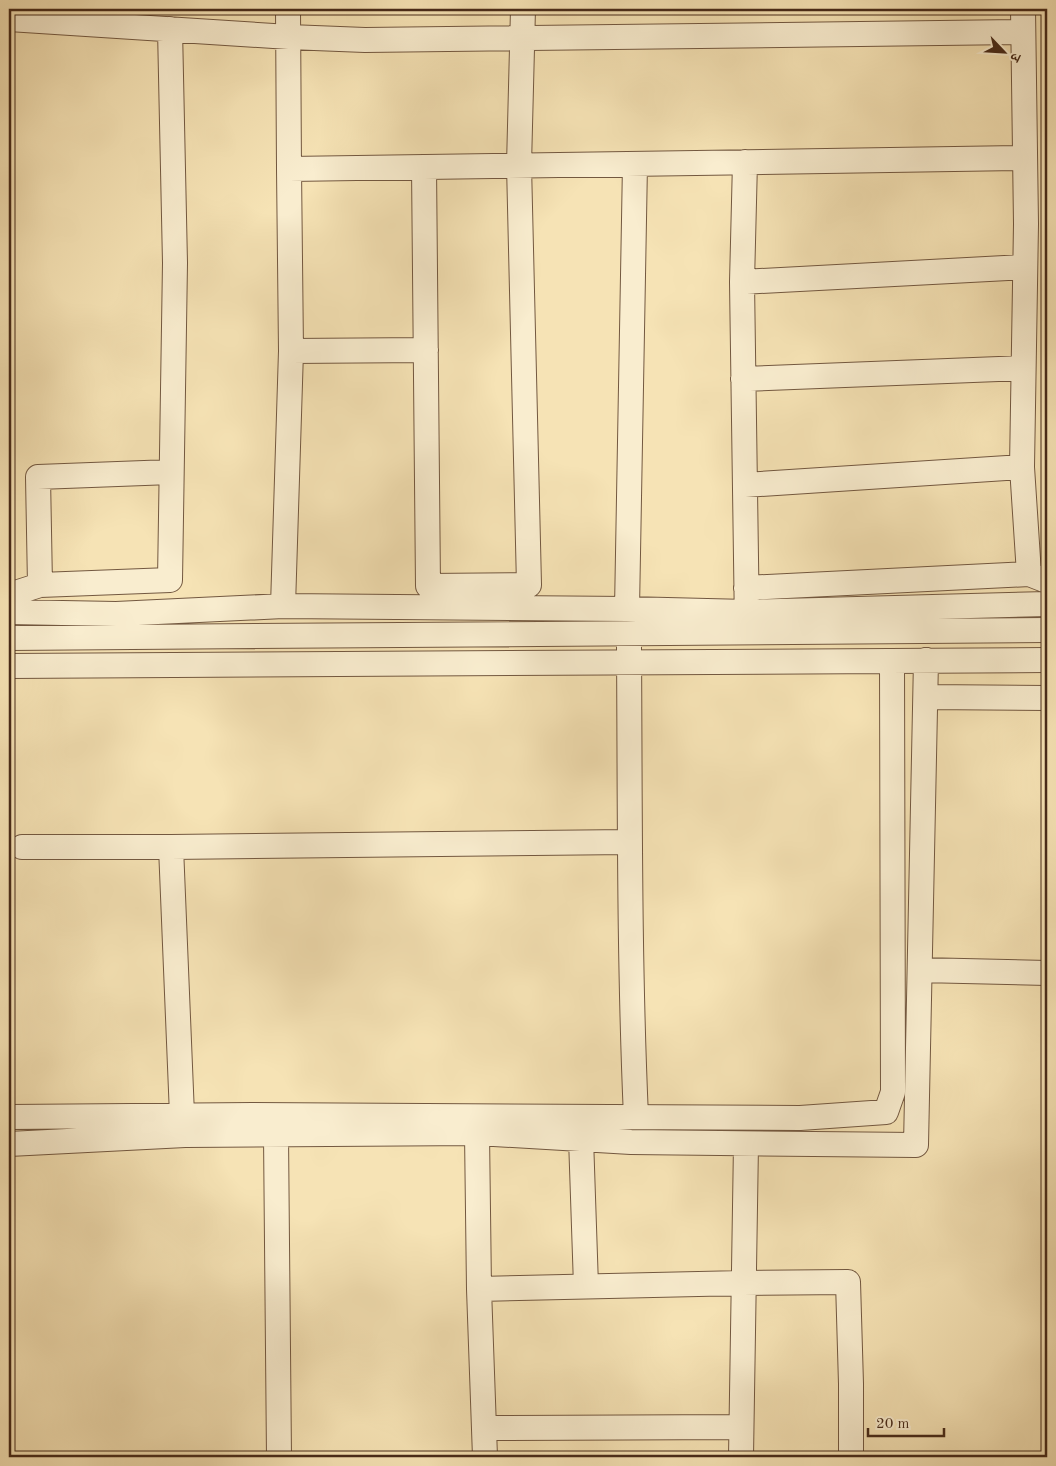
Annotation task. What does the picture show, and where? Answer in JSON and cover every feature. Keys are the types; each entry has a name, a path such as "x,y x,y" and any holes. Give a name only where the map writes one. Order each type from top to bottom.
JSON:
{"street":[{"path":"283,606 292,351 288,9"},
{"path":"424,167 428,586 529,586 519,165 523,9"},
{"path":"9,19 365,40 522,38 1023,20 1025,268 1022,467 1038,577 746,588"},
{"path":"9,595 40,585 170,580 175,263 170,29"},
{"path":"289,169 1025,158"},
{"path":"745,162 742,282 747,622"},
{"path":"627,609 635,164"},
{"path":"742,282 1025,268"},
{"path":"292,351 426,350"},
{"path":"743,379 1023,368"},
{"path":"745,485 1022,467"},
{"path":"40,585 38,477 171,472"},
{"path":"9,638 629,633 747,622 1047,604"},
{"path":"9,612 116,614 283,606 627,609 747,622 1047,630"},
{"path":"629,633 631,1011 636,1117"},
{"path":"9,1117 183,1125 276,1135 477,1133 631,1142 916,1145 926,660"},
{"path":"9,666 1047,660"},
{"path":"9,1144 183,1125 636,1117 800,1118 886,1112 892,1092 892,661"},
{"path":"926,697 1047,698"},
{"path":"22,847 171,848 629,842"},
{"path":"171,848 183,1125"},
{"path":"920,970 1047,973"},
{"path":"477,1133 479,1288 485,1457"},
{"path":"276,1135 279,1457"},
{"path":"582,1138 586,1286"},
{"path":"741,1457 746,1144"},
{"path":"479,1288 848,1282 851,1457"},
{"path":"485,1428 741,1427"}]}
